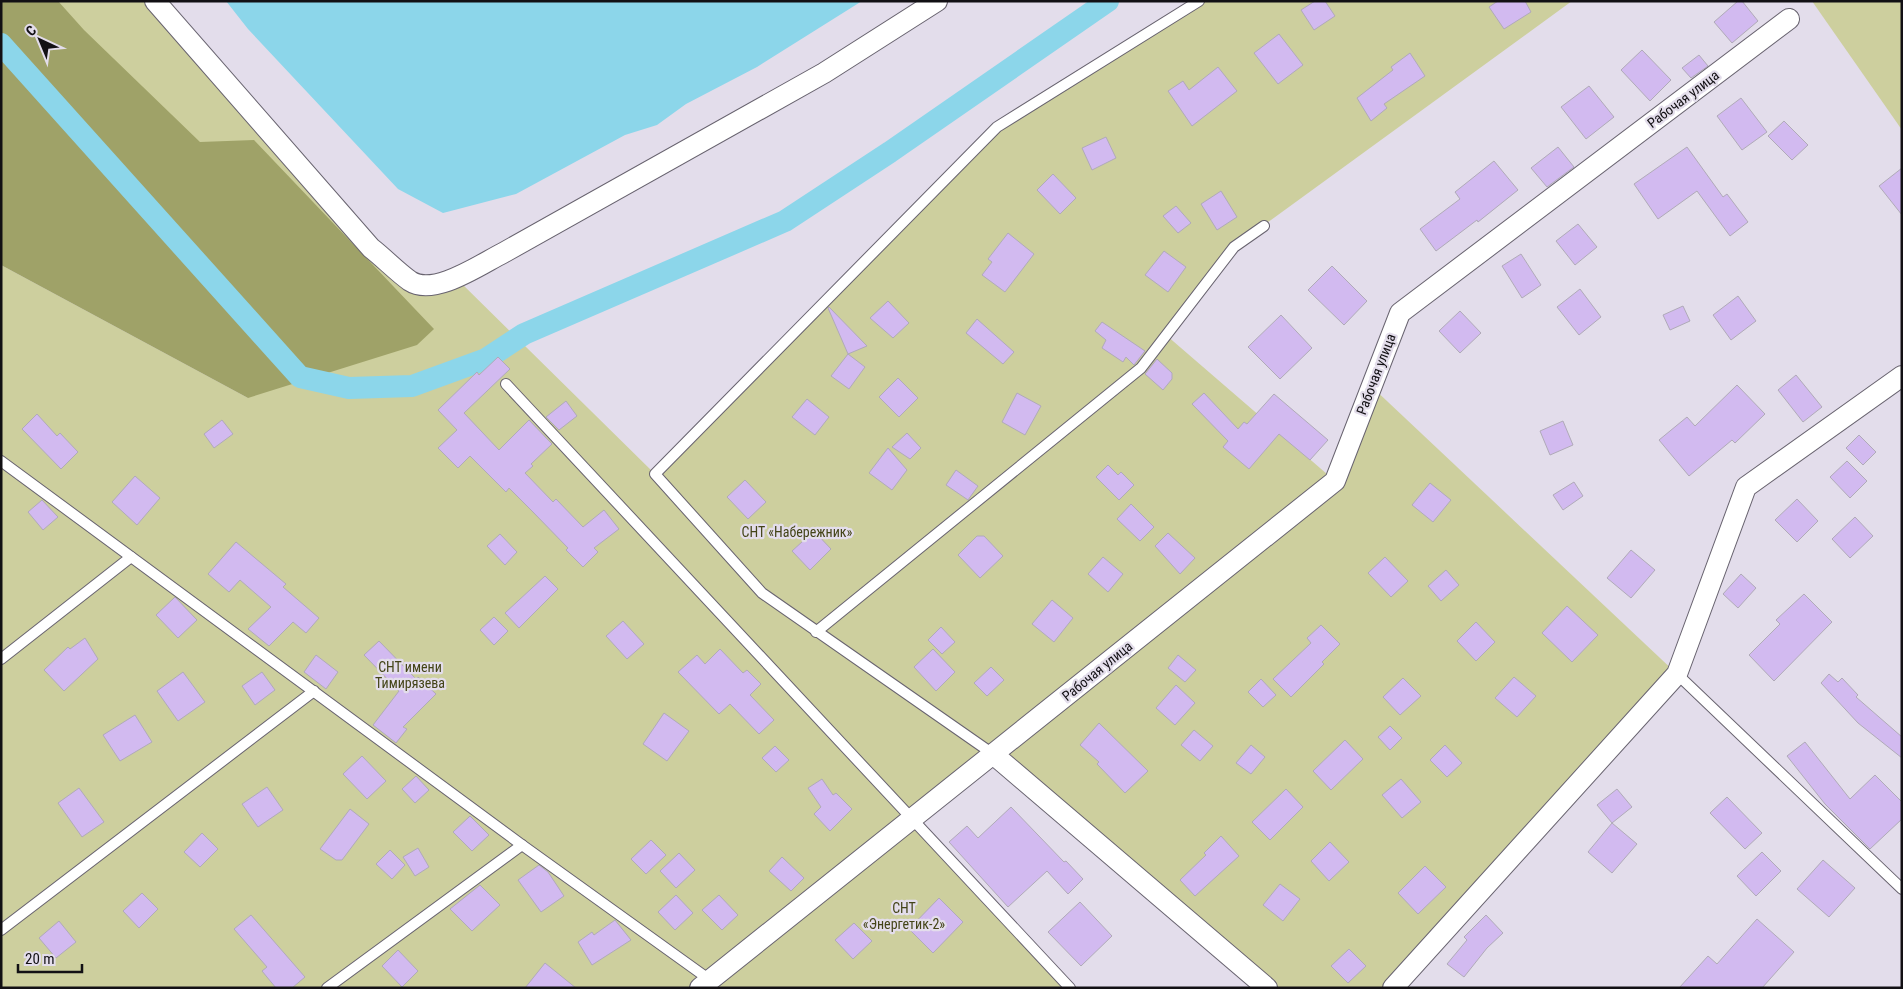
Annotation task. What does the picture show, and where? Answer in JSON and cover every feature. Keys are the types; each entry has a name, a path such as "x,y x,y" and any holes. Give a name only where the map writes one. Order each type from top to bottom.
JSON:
{"street":[{"path":"155,1 372,248 412,282 434,286 456,278 503,253 824,73 937,1"},
{"name":"Рабочая улица","path":"705,984 1335,481 1400,313 1789,19"},
{"path":"1393,988 1677,674 1746,487 1902,376"},
{"path":"993,754 1267,988"}],"lane":[{"path":"993,754 762,593 655,474 997,128 1199,1"},
{"path":"816,632 1141,368 1234,247 1264,226"},
{"path":"506,384 1070,988"},
{"path":"1,461 522,845 705,984"},
{"path":"1,659 132,557"},
{"path":"1677,674 1902,889"},
{"path":"1,930 314,691"},
{"path":"327,988 522,845"}],"green space":[{"path":"1,1 148,1 418,295 456,278 655,474 997,127 1199,1 1572,1 1234,247 1166,335 1335,481 1371,386 1677,674 1393,988 1267,988 993,754 912,818 1070,988 1,988 1,265 248,398"},
{"path":"1,1 58,1 84,30 200,142 254,140 434,329 417,345 248,398 1,265"},
{"path":"1812,1 1902,1 1902,130 1821,14"}],"water":[{"path":"226,1 862,1 757,67 686,104 657,125 625,135 516,194 443,213 398,189 248,29"}],"building":[{"path":"1315,1 1325,1 1335,16 1314,30 1301,10"},
{"path":"1498,1 1525,1 1531,12 1504,29 1489,7"},
{"path":"1738,1 1742,1 1758,21 1732,43 1714,22"},
{"path":"1279,34 1303,65 1278,84 1254,53"},
{"path":"1642,50 1671,80 1650,101 1621,70"},
{"path":"1410,53 1425,76 1384,104 1387,108 1371,121 1357,98 1393,70 1391,67"},
{"path":"1699,55 1708,66 1691,78 1682,68"},
{"path":"1218,67 1237,91 1192,126 1168,91 1183,81 1189,90"},
{"path":"1589,86 1614,117 1586,139 1561,107"},
{"path":"1741,98 1767,132 1742,150 1717,116"},
{"path":"1784,121 1808,145 1792,160 1768,136"},
{"path":"1106,137 1116,158 1092,170 1082,148"},
{"path":"1558,147 1574,167 1547,187 1531,168"},
{"path":"1687,147 1723,197 1727,194 1748,222 1730,236 1697,191 1658,219 1634,184"},
{"path":"1494,161 1518,190 1478,222 1477,220 1436,251 1420,229 1460,199 1455,192"},
{"path":"1902,168 1902,215 1879,186"},
{"path":"1053,174 1076,198 1060,214 1037,190"},
{"path":"1221,191 1237,217 1217,230 1201,204"},
{"path":"1176,206 1191,223 1178,233 1163,216"},
{"path":"1578,224 1597,247 1575,265 1556,241"},
{"path":"1008,233 1034,254 1005,292 982,275 992,262 988,259"},
{"path":"1164,251 1186,267 1168,292 1145,275"},
{"path":"1521,254 1541,285 1522,298 1502,266"},
{"path":"1332,266 1367,301 1344,325 1308,290"},
{"path":"1580,289 1601,317 1579,335 1557,307"},
{"path":"1738,296 1756,321 1731,340 1713,315"},
{"path":"888,301 909,323 893,338 870,318"},
{"path":"1683,306 1690,321 1670,330 1663,315"},
{"path":"829,307 867,346 848,354"},
{"path":"1460,311 1481,333 1460,353 1439,331"},
{"path":"1281,315 1312,348 1280,379 1248,347"},
{"path":"977,319 1014,352 1003,364 966,333"},
{"path":"1102,322 1145,351 1134,365 1126,357 1123,362 1102,348 1106,340 1095,331"},
{"path":"848,354 865,367 849,389 831,376"},
{"path":"498,357 510,369 464,413 499,450 529,420 552,444 531,464 533,466 525,473 553,502 556,499 583,527 604,510 619,529 594,548 598,552 583,567 566,550 568,548 509,488 506,492 470,456 458,468 438,448 457,430 438,410 477,372 479,375"},
{"path":"1157,359 1172,373 1172,379 1163,390 1145,374"},
{"path":"1796,375 1822,407 1803,422 1778,390"},
{"path":"898,378 918,398 899,417 879,397"},
{"path":"1737,385 1765,414 1735,443 1732,440 1689,476 1659,440 1687,417 1695,426"},
{"path":"1017,393 1041,406 1025,435 1002,422"},
{"path":"1204,393 1238,429 1244,422 1247,424 1274,394 1328,440 1310,460 1279,434 1249,469 1223,447 1228,441 1192,404"},
{"path":"807,399 829,417 815,435 792,417"},
{"path":"566,401 577,416 559,430 546,417"},
{"path":"37,414 57,436 60,433 78,452 61,469 22,429"},
{"path":"222,420 233,434 214,448 204,434"},
{"path":"1563,421 1573,445 1550,455 1540,431"},
{"path":"907,433 921,448 910,459 892,447"},
{"path":"1859,435 1876,452 1863,465 1846,448"},
{"path":"888,448 907,470 892,490 869,473"},
{"path":"1847,461 1867,481 1850,498 1830,477"},
{"path":"1108,465 1118,475 1121,472 1134,485 1119,500 1096,477"},
{"path":"956,470 978,486 968,500 946,485"},
{"path":"135,476 160,498 137,525 112,502"},
{"path":"745,480 766,502 748,519 727,497"},
{"path":"1574,482 1583,496 1563,510 1553,495"},
{"path":"1430,483 1451,500 1433,522 1412,505"},
{"path":"1797,499 1818,521 1797,542 1775,520"},
{"path":"42,500 58,517 43,530 28,512"},
{"path":"1131,504 1154,527 1140,541 1117,519"},
{"path":"1855,517 1873,536 1850,558 1832,539"},
{"path":"814,531 831,549 810,570 792,551"},
{"path":"1168,533 1195,558 1180,574 1155,546"},
{"path":"500,534 517,552 505,565 487,546"},
{"path":"977,536 984,536 1003,556 980,578 958,555"},
{"path":"236,542 286,584 283,587 319,618 306,633 293,622 269,646 248,629 271,607 240,580 229,592 208,574"},
{"path":"1631,550 1655,570 1631,598 1607,578"},
{"path":"1103,557 1123,574 1108,592 1088,574"},
{"path":"1385,557 1408,581 1391,597 1368,573"},
{"path":"1446,570 1459,585 1441,601 1428,586"},
{"path":"1741,574 1756,588 1738,608 1723,594"},
{"path":"545,576 558,589 519,628 505,613"},
{"path":"1804,594 1832,622 1774,681 1749,655 1780,624 1776,620"},
{"path":"175,597 197,620 178,638 156,615"},
{"path":"1052,600 1073,618 1054,642 1032,624"},
{"path":"1567,606 1598,635 1572,662 1542,633"},
{"path":"494,617 508,631 494,645 480,630"},
{"path":"623,621 644,644 627,659 606,636"},
{"path":"1476,622 1495,642 1476,661 1457,641"},
{"path":"1321,625 1340,644 1322,662 1324,664 1291,697 1273,679 1311,643 1307,638"},
{"path":"941,627 955,642 942,654 928,640"},
{"path":"85,638 98,659 64,691 44,670 68,647 70,649"},
{"path":"379,641 416,679 418,677 436,694 403,727 407,729 396,743 373,725 399,691 364,655"},
{"path":"720,649 743,673 747,670 761,684 750,695 774,720 759,734 730,704 719,714 678,672 697,655 705,664"},
{"path":"933,649 955,672 936,691 914,667"},
{"path":"316,655 338,672 326,689 304,672"},
{"path":"1178,655 1196,670 1185,682 1168,668"},
{"path":"991,667 1004,680 987,696 974,683"},
{"path":"183,672 205,702 178,721 157,691"},
{"path":"262,672 275,690 255,705 242,686"},
{"path":"1829,674 1838,682 1842,678 1858,695 1856,697 1902,737 1902,758 1858,723 1821,683"},
{"path":"1514,677 1536,696 1517,717 1495,698"},
{"path":"1403,678 1421,696 1400,715 1383,697"},
{"path":"1261,679 1276,695 1263,707 1248,692"},
{"path":"1176,685 1195,703 1175,725 1156,708"},
{"path":"664,713 689,731 667,761 643,744"},
{"path":"135,715 152,742 120,761 103,735"},
{"path":"1099,723 1148,771 1125,793 1097,764 1099,762 1080,745"},
{"path":"1390,726 1402,738 1390,750 1378,737"},
{"path":"1194,730 1213,746 1200,761 1181,745"},
{"path":"1345,740 1363,759 1331,790 1313,771"},
{"path":"1805,742 1850,799 1875,775 1902,802 1902,819 1870,849 1825,804 1787,756"},
{"path":"1251,745 1265,757 1251,774 1236,763"},
{"path":"1445,745 1462,763 1447,777 1430,760"},
{"path":"775,746 789,760 776,772 762,758"},
{"path":"362,756 386,781 367,799 343,774"},
{"path":"416,776 429,790 415,803 402,789"},
{"path":"822,779 833,795 836,793 852,809 830,831 814,814 821,807 808,788"},
{"path":"1401,779 1421,802 1402,818 1382,795"},
{"path":"267,787 283,810 258,827 242,804"},
{"path":"79,788 104,822 82,837 58,803"},
{"path":"1286,789 1303,807 1270,840 1252,822"},
{"path":"1617,789 1632,807 1612,823 1597,805"},
{"path":"1727,797 1762,833 1745,849 1710,813"},
{"path":"1011,807 1083,879 1068,894 1047,871 1008,907 949,842 967,826 978,838"},
{"path":"350,809 369,824 342,860 336,860 320,849"},
{"path":"470,816 489,835 472,851 453,832"},
{"path":"1612,823 1637,844 1612,873 1588,852"},
{"path":"202,833 218,849 200,867 184,852"},
{"path":"1221,836 1239,856 1195,896 1180,880 1206,855 1204,853"},
{"path":"651,840 666,855 646,874 631,859"},
{"path":"1330,842 1349,862 1329,881 1311,861"},
{"path":"418,848 429,867 415,876 403,857"},
{"path":"390,850 405,865 392,879 376,864"},
{"path":"1762,852 1781,871 1756,896 1737,876"},
{"path":"679,853 695,870 676,888 660,871"},
{"path":"782,857 804,878 791,891 769,871"},
{"path":"1823,860 1855,888 1829,917 1797,889"},
{"path":"539,865 548,872 564,896 541,912 518,880"},
{"path":"1425,866 1446,887 1418,914 1398,893"},
{"path":"1280,884 1300,899 1283,921 1263,905"},
{"path":"480,885 500,905 472,931 450,909"},
{"path":"142,893 158,909 139,928 123,911"},
{"path":"676,895 693,913 675,930 658,912"},
{"path":"719,895 738,915 722,930 702,910"},
{"path":"939,898 963,922 933,953 909,929"},
{"path":"1080,902 1112,936 1081,966 1048,932"},
{"path":"251,915 305,977 292,988 276,988 262,971 267,967 234,929"},
{"path":"1486,915 1503,933 1487,948 1464,977 1447,964 1467,940 1464,937"},
{"path":"1757,919 1794,952 1762,988 1679,988 1708,956 1717,964"},
{"path":"615,920 631,940 592,965 578,942 592,932 594,935"},
{"path":"59,921 76,942 56,958 39,938"},
{"path":"854,923 872,941 853,959 835,940"},
{"path":"1349,949 1366,966 1348,983 1331,966"},
{"path":"398,950 418,971 402,987 382,966"},
{"path":"545,963 576,988 525,988"}],"waterway":[{"path":"1,44 300,377 349,388 412,386 486,359 524,334 785,221 890,152 1108,1"}],"park label":[{"name":"СНТ «Набережник»","path":"797,532"},
{"name":"СНТ имени Тимирязева","path":"410,676"},
{"name":"СНТ «Энергетик-2»","path":"904,916"}]}
